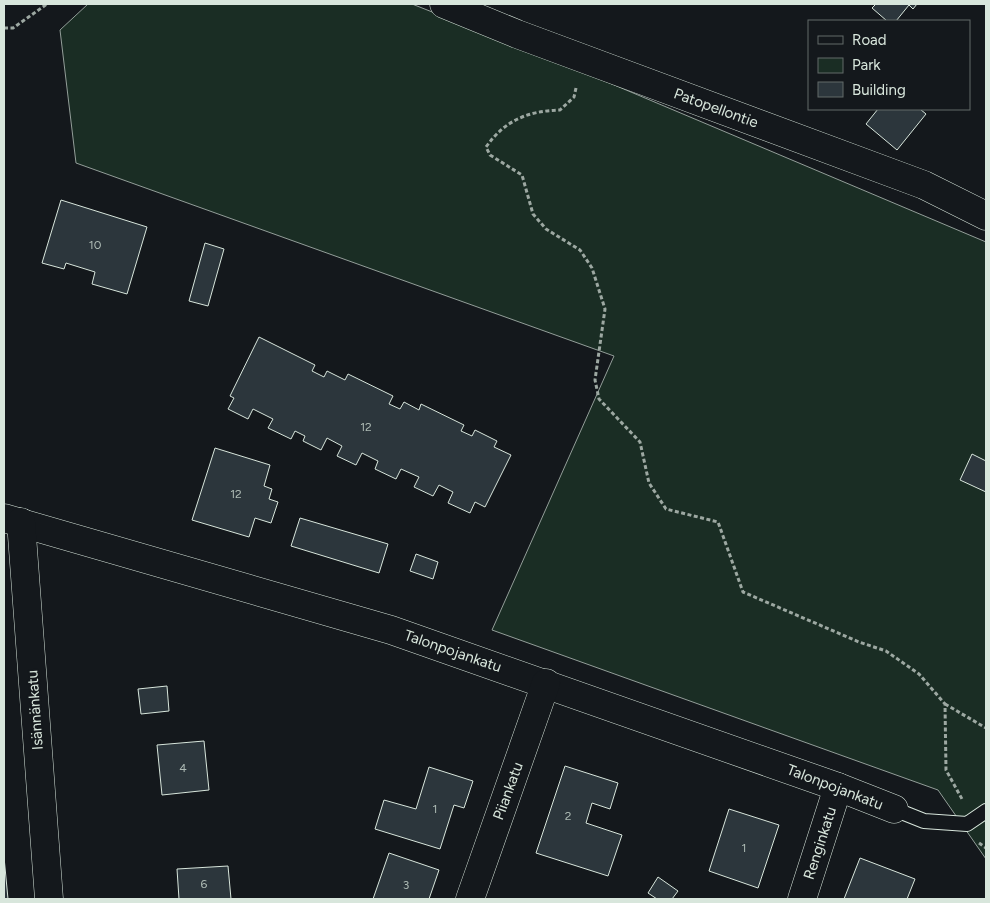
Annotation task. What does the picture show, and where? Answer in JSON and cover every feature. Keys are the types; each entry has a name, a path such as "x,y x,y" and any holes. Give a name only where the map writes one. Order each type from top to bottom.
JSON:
{"street":[{"name":"Patopellontie","path":"444,4 468,15 924,186 986,216"},
{"name":"Talonpojankatu","path":"12,520 391,630 838,787 894,809"},
{"name":"Isännänkatu","path":"12,520 49,899"},
{"name":"Piiankatu","path":"470,899 546,684"},
{"name":"Renginkatu","path":"802,899 838,787"}],"lane":[{"path":"894,809 924,820 967,824 986,811"}],"path":[{"path":"4,28 13,28 47,4"},
{"path":"585,59 574,96 560,110 540,111 513,121 496,132 486,147 490,156 522,175 533,214 546,229 580,250 592,268 605,309 595,380 599,399 640,442 649,483 666,509 718,522 743,592 850,638 886,651 919,674 945,704 986,728"},
{"path":"945,704 946,770 954,784"}],"green space":[{"path":"88,4 412,4 574,68 986,242 986,859 938,790 492,630 614,356 76,163 60,30"}],"building":[{"path":"876,4 917,4 913,9 909,5 897,20 886,20 872,8"},
{"path":"877,110 921,110 926,114 897,150 866,124"},
{"path":"61,200 147,227 127,294 92,284 95,272 66,263 64,269 42,263"},
{"path":"205,243 224,249 208,306 189,301"},
{"path":"259,337 315,365 312,371 324,377 327,371 345,380 348,374 393,396 389,404 400,409 404,402 419,410 421,404 464,425 461,431 472,436 475,430 497,441 494,447 511,455 485,507 475,502 470,513 448,503 453,492 439,485 433,496 414,487 419,477 401,469 396,479 375,469 378,461 362,453 356,465 337,456 342,446 327,438 321,450 303,441 305,436 295,431 291,439 268,428 273,419 253,409 248,419 228,409 234,398 230,396"},
{"path":"215,448 270,465 264,486 272,489 269,499 278,502 271,523 255,518 249,537 192,520"},
{"path":"972,454 986,461 986,492 960,480"},
{"path":"300,518 388,544 379,573 291,546"},
{"path":"416,554 438,562 433,579 410,571"},
{"path":"167,686 169,711 141,714 138,689"},
{"path":"204,741 209,790 162,795 157,745"},
{"path":"565,766 618,783 610,809 592,803 586,823 622,835 608,876 536,853"},
{"path":"429,767 473,781 464,808 454,805 440,849 375,829 384,800 416,809"},
{"path":"729,809 779,825 758,888 709,871"},
{"path":"389,853 439,870 429,899 373,899"},
{"path":"4,857 8,899 4,899"},
{"path":"860,858 915,879 907,899 844,899"},
{"path":"228,866 231,899 179,899 177,869"},
{"path":"658,877 678,891 672,899 657,899 648,893"}]}
